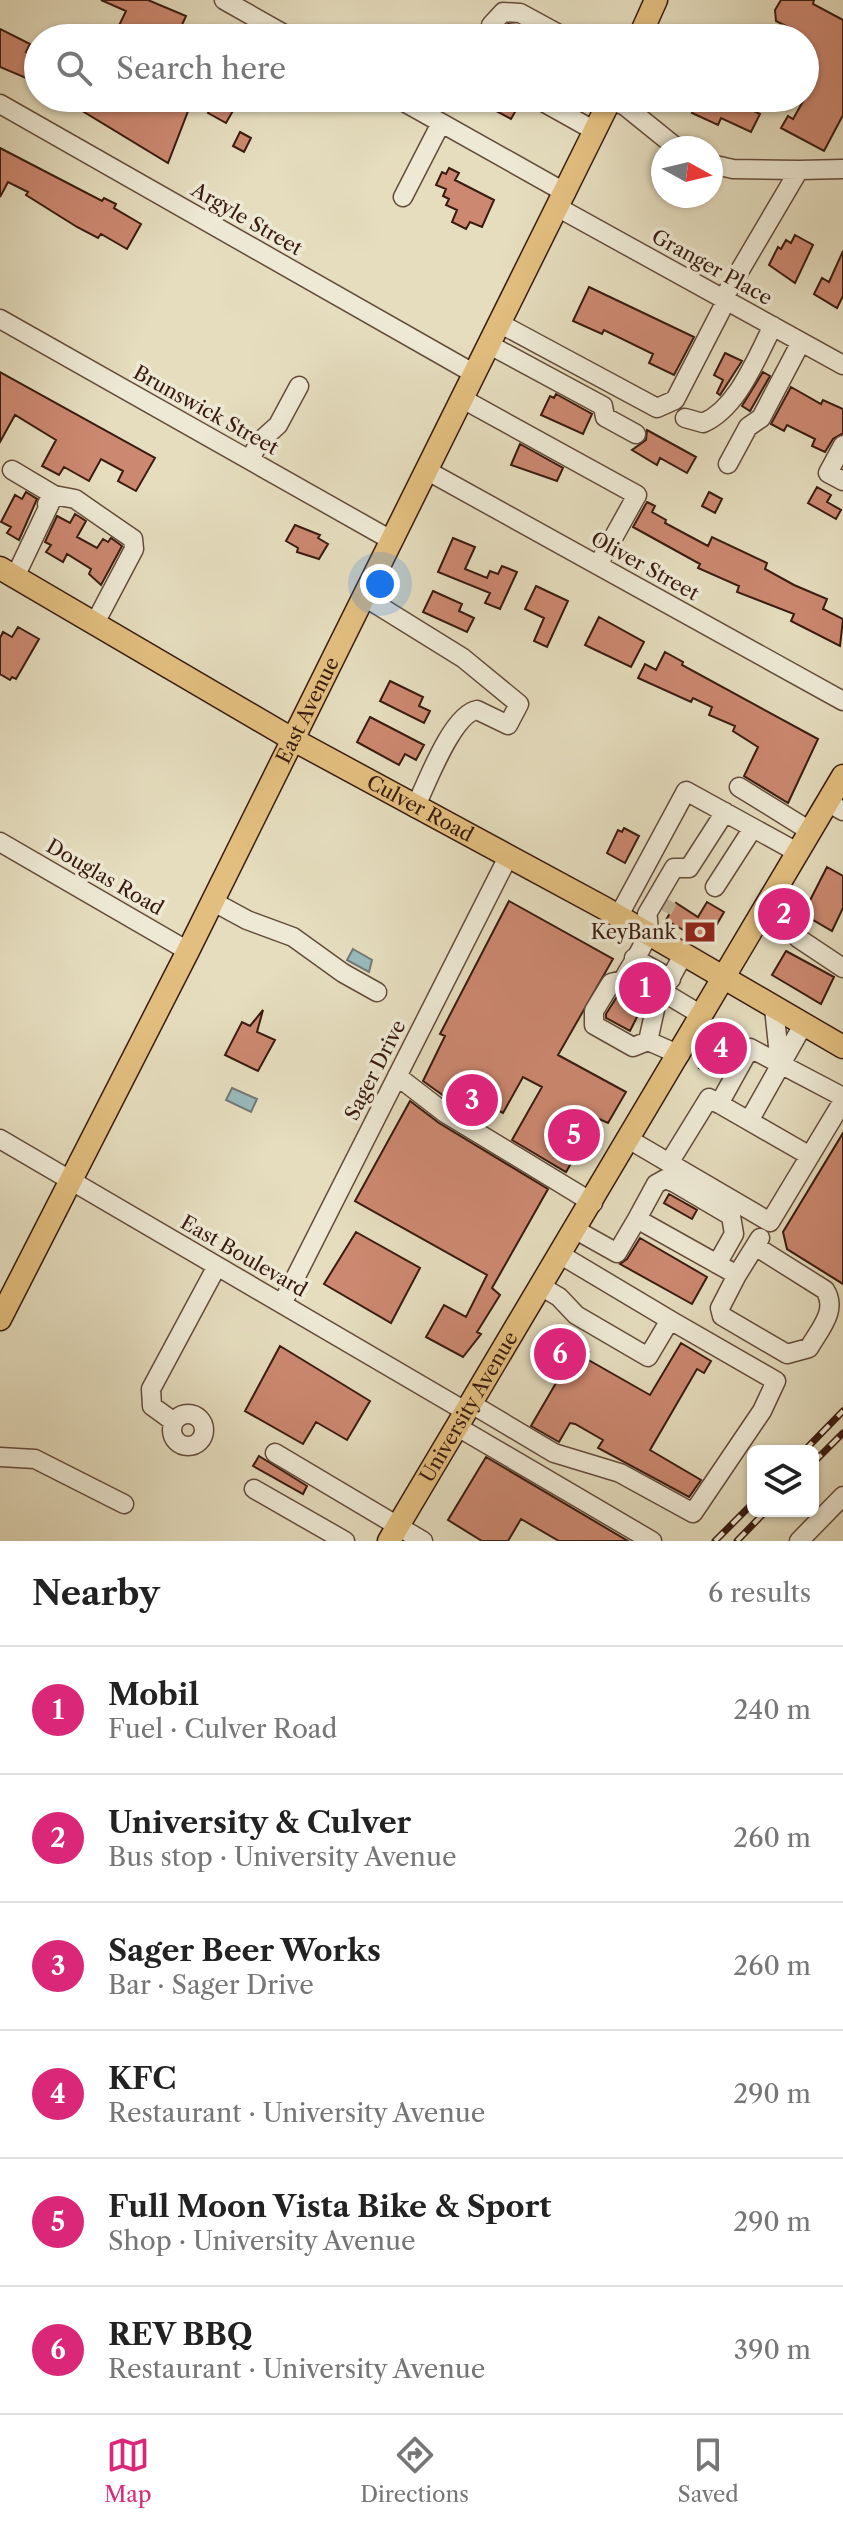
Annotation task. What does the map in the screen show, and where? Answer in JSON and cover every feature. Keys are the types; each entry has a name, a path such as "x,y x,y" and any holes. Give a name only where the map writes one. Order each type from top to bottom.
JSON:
{"main road":[{"path":"645,24 656,0"},
{"name":"East Avenue","path":"0,1319 188,951 473,373 563,201 604,112"},
{"name":"Culver Road","path":"7,572 292,739 618,917 657,917 683,955 843,1047"},
{"name":"University Avenue","path":"393,1533 593,1203 797,852 810,831 835,807 843,776"}],"street":[{"path":"224,0 266,24"},
{"path":"492,24 503,12 520,13 540,24"},
{"name":"Argyle Street","path":"0,104 473,373"},
{"name":"Granger Place","path":"422,112 725,300 843,365"},
{"path":"561,112 595,131"},
{"path":"632,112 662,136"},
{"path":"403,197 441,123"},
{"path":"723,167 843,169"},
{"path":"499,323 657,408 675,400 725,300 799,170"},
{"name":"Brunswick Street","path":"0,319 391,540"},
{"path":"685,418 703,423 719,413 739,389 773,326"},
{"path":"728,464 748,427 761,418 801,342"},
{"path":"488,344 603,406 605,417 636,434"},
{"path":"250,460 259,442 278,425 299,386"},
{"path":"461,398 637,495 598,565"},
{"path":"843,445 828,473 843,481"},
{"path":"12,470 54,495 75,499 133,539 134,549 95,623"},
{"name":"Oliver Street","path":"426,470 843,701"},
{"path":"7,572 54,495"},
{"path":"363,596 463,658 519,704 508,725 477,710 468,713 450,736 415,808"},
{"path":"739,787 810,831"},
{"path":"618,917 686,791 797,852"},
{"path":"680,1055 648,1041 633,1047 594,1025 594,1011 627,978 657,917 725,812"},
{"path":"715,887 753,828"},
{"name":"Douglas Road","path":"0,842 188,951"},
{"name":"Sager Drive","path":"282,1304 508,857"},
{"path":"657,917 647,914 674,868 689,868"},
{"path":"212,901 247,920 293,937 343,973 377,992"},
{"path":"798,938 843,967"},
{"path":"648,1041 659,994 683,955"},
{"path":"627,978 703,1016"},
{"path":"774,1008 780,1065"},
{"path":"749,1121 803,1025"},
{"path":"719,1104 750,1048 843,1099 737,1275 720,1308 722,1316 787,1354 809,1348 831,1309 831,1298 825,1290 755,1246"},
{"path":"397,1076 445,1113 593,1203"},
{"path":"669,1163 709,1098 810,1156"},
{"name":"East Boulevard","path":"0,1139 464,1413"},
{"path":"630,1140 770,1222"},
{"path":"576,1230 617,1253 656,1184 665,1179 731,1216 734,1234 717,1264"},
{"path":"637,1219 737,1275"},
{"path":"464,1413 554,1453 620,1473 693,1513 762,1411 776,1381 561,1255"},
{"path":"174,1422 152,1406 151,1389 217,1266"},
{"path":"542,1287 559,1297 576,1315 648,1357 670,1320"},
{"path":"464,1413 652,1541"},
{"path":"275,1453 393,1533 423,1541"},
{"path":"0,1457 35,1459 124,1504"},
{"path":"254,1489 345,1541"},
{"path":"799,1541 843,1496"}],"water":[{"path":"353,949 372,960 369,972 347,960"},
{"path":"232,1088 257,1099 251,1112 226,1100"}],"building":[{"path":"101,0 148,0 186,16 182,24 120,24 126,11"},
{"path":"781,0 814,0 813,4 843,20 843,115 824,151 781,128 788,116 793,119 797,112 819,112 819,24 782,24 776,21 775,10"},
{"path":"0,29 24,41 24,77 0,67"},
{"path":"84,112 188,112 168,163"},
{"path":"209,112 232,112 226,123"},
{"path":"498,112 515,112 511,119"},
{"path":"692,113 760,114 751,132 721,118 718,125"},
{"path":"240,132 251,138 244,152 233,146"},
{"path":"0,148 102,201 104,198 116,204 114,208 141,224 127,249 101,234 98,238 77,227 26,195 28,192 8,182 0,197"},
{"path":"449,168 459,173 455,180 494,200 482,227 470,222 466,229 452,222 457,210 446,205 449,199 443,196 446,189 436,185 442,172 446,174"},
{"path":"795,235 813,245 795,283 769,265 778,247 781,249 786,240 791,243"},
{"path":"843,251 843,296 837,308 814,294 822,278 829,282"},
{"path":"589,287 694,337 674,375 649,363 653,354 604,330 602,334 573,321"},
{"path":"725,353 742,361 720,395 717,393 723,380 714,375"},
{"path":"0,372 155,458 136,491 118,481 123,471 101,459 89,481 64,467 59,475 42,466 56,440 15,415 0,442"},
{"path":"763,372 770,376 750,411 742,406"},
{"path":"791,387 821,404 823,400 843,409 843,433 833,439 825,452 812,446 815,439 787,425 784,431 771,424"},
{"path":"556,394 592,414 583,434 541,415 550,396 554,398"},
{"path":"647,430 696,457 687,473 660,458 657,465 632,450 646,440"},
{"path":"520,444 563,468 557,481 511,465"},
{"path":"817,487 831,495 827,502 841,510 836,519 808,503"},
{"path":"26,492 37,499 19,540 7,533 11,527 1,522 15,495 22,499"},
{"path":"709,492 722,499 715,513 702,506"},
{"path":"647,502 655,506 652,512 666,520 665,523 708,546 712,537 767,563 765,569 794,585 827,599 823,609 843,619 840,646 791,621 794,614 737,592 739,586 698,568 700,564 633,527"},
{"path":"75,514 86,521 77,537 97,548 103,539 108,542 111,538 122,546 101,585 89,574 91,569 67,554 63,562 46,552 51,545 45,542 57,516 70,523"},
{"path":"295,525 320,535 318,538 328,544 319,559 297,552 298,548 286,541"},
{"path":"453,538 475,547 465,569 487,578 490,571 498,574 502,566 517,572 500,609 485,603 490,593 438,572"},
{"path":"536,586 568,601 547,647 534,641 544,618 525,609"},
{"path":"433,591 462,604 459,611 474,618 467,632 423,612"},
{"path":"599,617 644,642 631,667 585,645"},
{"path":"18,627 39,639 16,679 12,677 10,680 0,674 0,638 3,632 12,637"},
{"path":"665,652 683,662 682,665 818,739 788,803 744,776 758,747 733,731 735,726 709,715 712,707 693,698 691,702 638,678 645,664 656,670"},
{"path":"390,681 423,697 419,706 430,711 424,723 380,701"},
{"path":"370,717 424,745 416,760 405,754 399,765 357,742"},
{"path":"624,828 639,836 625,863 607,853 618,830 622,832"},
{"path":"827,867 843,876 843,908 832,931 803,914"},
{"path":"509,901 613,959 558,1055 626,1092 608,1123 597,1118 566,1172 512,1140 542,1087 523,1077 503,1113 476,1100 469,1114 423,1081 445,1036 440,1034"},
{"name":"KeyBank","path":"707,902 724,912 706,943 666,920 676,903 698,917"},
{"path":"786,951 834,977 821,1004 772,975"},
{"path":"640,975 654,983 630,1031 606,1018 606,1014 618,995 626,1000"},
{"path":"263,1010 257,1032 275,1040 258,1071 225,1055 242,1022 250,1026"},
{"path":"726,1022 742,1029 714,1076 699,1068"},
{"path":"410,1101 439,1123 548,1189 492,1288 500,1295 477,1332 481,1334 463,1357 426,1337 444,1305 466,1317 487,1275 355,1201"},
{"path":"843,1133 843,1284 787,1249 783,1232"},
{"path":"669,1194 697,1210 692,1219 664,1203"},
{"path":"356,1232 420,1268 391,1323 324,1284"},
{"path":"640,1238 707,1277 692,1304 620,1264 627,1259"},
{"path":"572,1342 589,1352 585,1358 650,1395 681,1343 711,1361 704,1373 697,1369 650,1450 701,1480 689,1497 598,1448 603,1440 575,1424 570,1423 559,1442 531,1426 563,1371 556,1368"},
{"path":"280,1346 370,1401 347,1440 316,1422 303,1444 245,1411"},
{"path":"259,1456 307,1486 303,1494 253,1466"},
{"path":"486,1457 628,1541 559,1541 521,1519 508,1541 482,1541 448,1520"}],"tunnel":[{"path":"663,911 669,900"},
{"path":"637,981 654,991"},
{"path":"630,993 647,1003"}],"railway":[{"path":"810,1445 843,1411"},
{"path":"819,1457 843,1433"},
{"path":"715,1541 747,1509"},
{"path":"737,1541 760,1517"}],"place":[{"name":"University & Culver","path":"784,914"},
{"name":"KeyBank","path":"700,932"},
{"name":"Mobil","path":"645,988"},
{"name":"KFC","path":"721,1048"},
{"name":"Sager Beer Works","path":"472,1100"},
{"name":"Full Moon Vista Bike & Sport","path":"574,1135"},
{"name":"REV BBQ","path":"560,1354"}]}
